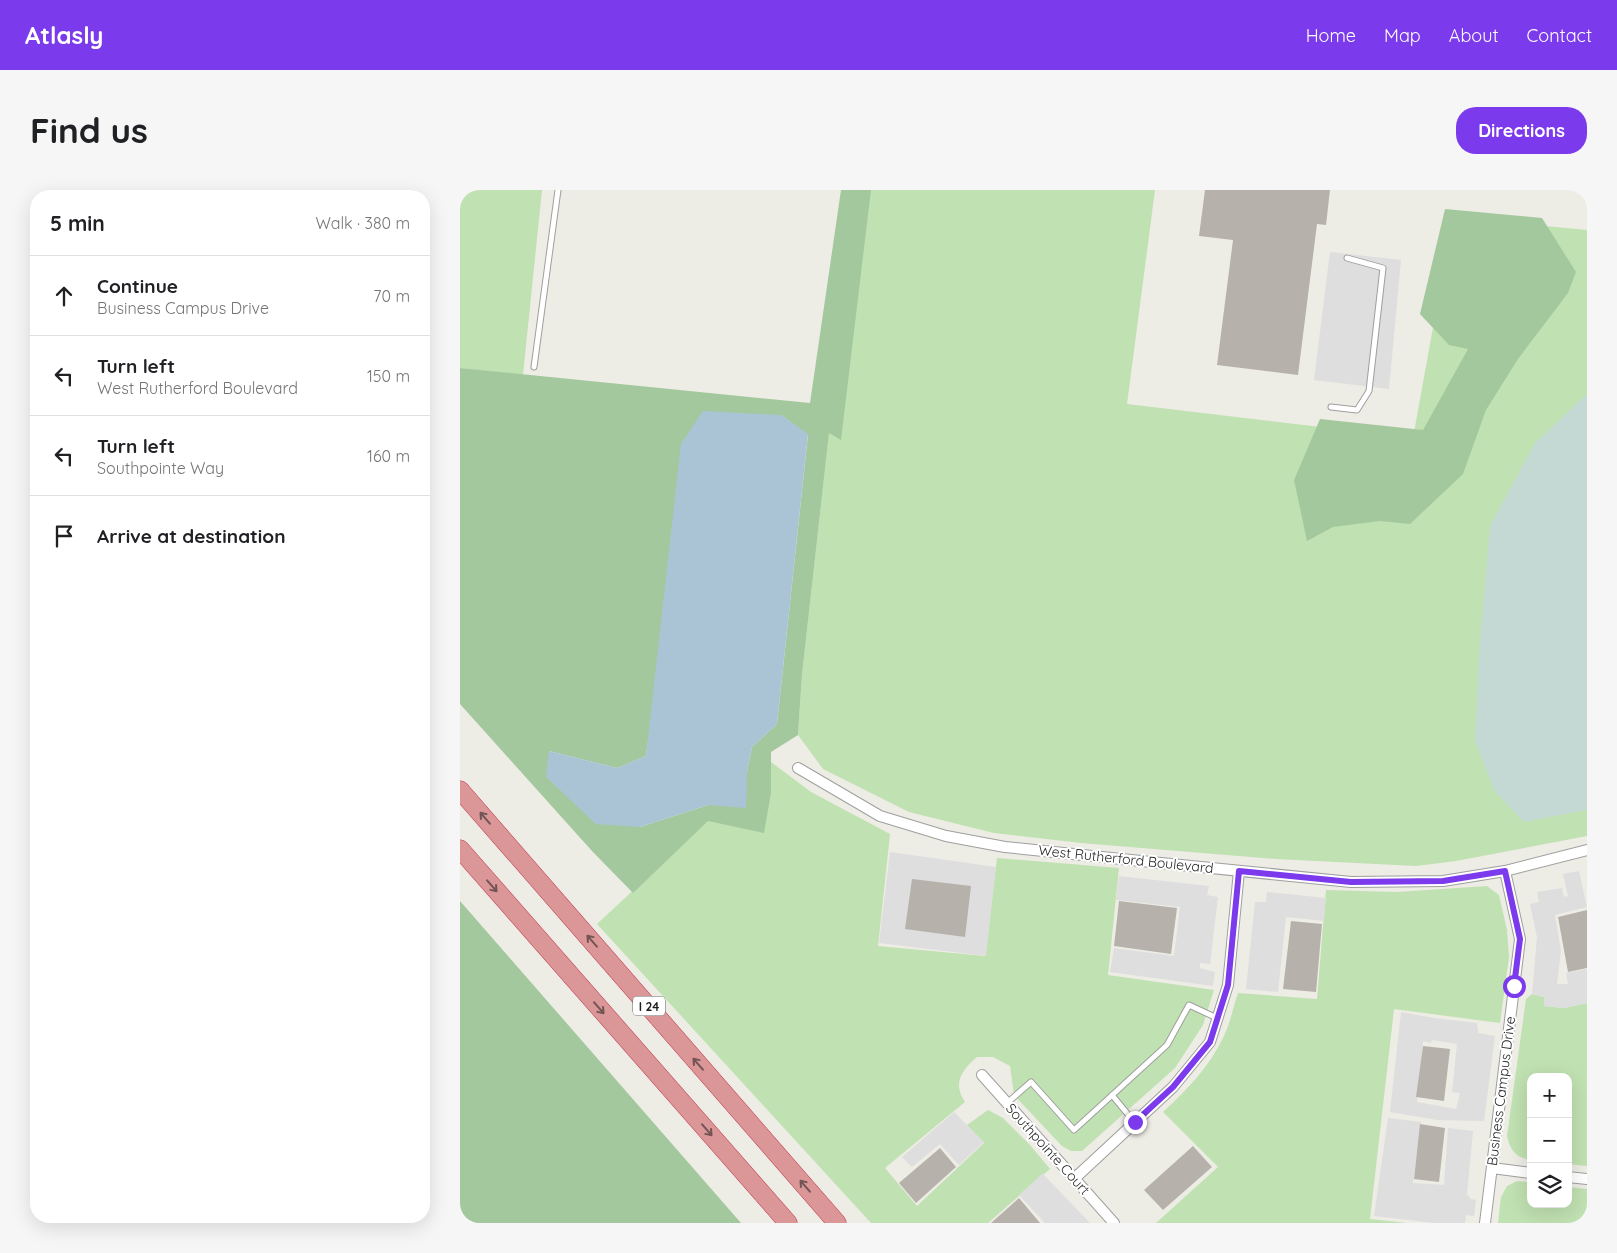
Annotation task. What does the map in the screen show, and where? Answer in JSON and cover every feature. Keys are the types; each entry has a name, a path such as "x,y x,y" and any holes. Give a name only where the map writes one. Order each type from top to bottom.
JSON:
{"highway":[{"name":"I 24","path":"460,790 837,1223"},
{"name":"I 24","path":"460,849 788,1223"}],"street":[{"name":"West Rutherford Boulevard","path":"798,768 880,816 946,836 1005,846 1239,871 1351,882 1443,881 1505,871 1587,850"},
{"path":"1075,1178 1173,1087 1210,1042 1228,985 1239,871"},
{"name":"Business Campus Drive","path":"1485,1223 1520,939 1505,871"},
{"name":"Southpointe Court","path":"982,1075 1114,1223"},
{"path":"1492,1168 1527,1172"},
{"path":"1572,1177 1587,1179"}],"lane":[{"path":"534,367 558,190"},
{"path":"1332,408 1357,410 1369,391 1383,268 1347,258"},
{"path":"1007,1103 1031,1082 1074,1130 1167,1045 1188,1005 1217,1018"},
{"path":"1112,1096 1135,1122"}],"green space":[{"path":"460,190 542,190 523,375 460,368"},
{"path":"841,190 871,190 841,440 829,433 802,675 798,735 771,752 771,793 764,833 708,821 633,893 592,851 460,704 460,368 810,403","holes":["781,415 808,435 777,724 752,747 747,772 708,805 640,827 549,751 617,768 646,756 650,727"]},
{"path":"869,190 1155,190 1127,404 1413,438 1453,217 1587,230 1587,836 1456,861 1416,866 1276,859 1081,843 994,833 909,812 823,769 798,735 802,675 832,405"},
{"path":"1445,209 1542,218 1576,272 1568,293 1518,359 1486,410 1463,474 1410,524 1380,521 1333,527 1307,541 1294,480 1320,419 1423,430 1468,349 1449,345 1420,314"},
{"path":"771,762 811,792 890,834 878,946 985,956 997,858 1119,868 1108,975 1214,990 1203,1025 1175,1068 1082,1151 1071,1151 1062,1146 1014,1095 1010,1066 993,1057 977,1057 967,1067 959,1083 959,1089 965,1102 885,1168 917,1206 984,1143 967,1125 988,1110 1003,1118 1030,1145 1050,1169 988,1223 871,1223 597,924 708,821 771,793"},
{"path":"1487,886 1499,895 1507,930 1509,957 1500,1023 1394,1009 1370,1219 1407,1223 1156,1223 1218,1167 1163,1112 1189,1087 1211,1059 1230,1022 1238,993 1317,999 1326,890 1397,892"},
{"path":"460,901 741,1223 460,1223"},
{"path":"1532,994 1544,997 1544,1006 1564,1008 1587,1003 1587,1166 1572,1164 1572,1073 1527,1073 1527,1159 1514,1152 1508,1141 1507,1136 1526,999"},
{"path":"1517,1181 1527,1182 1527,1208 1572,1208 1572,1187 1587,1189 1587,1223 1498,1223 1501,1197 1507,1186"}],"shaded area":[{"path":"1330,252 1401,260 1389,389 1314,380"},
{"path":"1587,394 1587,810 1524,822 1495,792 1475,741 1479,653 1490,526 1535,443"},
{"path":"703,411 781,415 808,434 777,724 752,747 747,772 746,808 708,805 640,827 596,824 546,777 549,751 617,768 646,756 681,444"},
{"path":"890,852 996,867 986,956 879,943"},
{"path":"1579,871 1587,907 1555,915 1561,951 1557,984 1568,984 1566,973 1587,969 1587,1003 1564,1008 1544,1006 1544,997 1532,994 1537,937 1530,904 1539,902 1537,892 1562,888 1564,897 1568,896 1563,874"},
{"path":"1119,876 1209,886 1207,895 1218,897 1210,964 1200,963 1200,968 1215,972 1213,986 1110,972 1114,948 1174,956 1180,907 1116,900"},
{"path":"1267,892 1326,898 1324,921 1286,917 1278,992 1246,989 1255,902 1266,902"},
{"path":"1401,1012 1477,1023 1478,1033 1495,1036 1484,1121 1437,1120 1390,1112","holes":["1432,1040 1457,1044 1452,1092 1460,1093 1456,1109 1417,1102 1423,1041 1431,1043"]},
{"path":"954,1112 984,1142 959,1165 940,1144 912,1167 902,1157"},
{"path":"1388,1118 1421,1122 1413,1183 1444,1185 1448,1128 1473,1131 1467,1194 1471,1199 1476,1200 1474,1216 1466,1215 1465,1223 1435,1223 1374,1216"},
{"path":"1043,1173 1090,1223 1045,1223 1019,1195"}],"building":[{"path":"1205,190 1330,190 1326,225 1317,224 1298,375 1217,365 1233,240 1199,236"},
{"path":"912,879 971,886 965,937 905,929"},
{"path":"1119,901 1177,908 1171,954 1114,946"},
{"path":"1587,910 1587,968 1568,972 1558,917"},
{"path":"1291,921 1322,924 1316,992 1283,989"},
{"path":"1423,1046 1450,1049 1444,1101 1416,1097"},
{"path":"1420,1124 1445,1128 1439,1182 1414,1179"},
{"path":"1193,1146 1212,1167 1163,1210 1144,1190"},
{"path":"940,1148 956,1167 916,1203 899,1183"},
{"path":"1019,1198 1040,1223 991,1223"}],"route":[{"path":"1135,1122 1173,1087 1210,1042 1228,985 1239,871 1351,882 1443,881 1505,871 1520,939 1514,986"}]}
